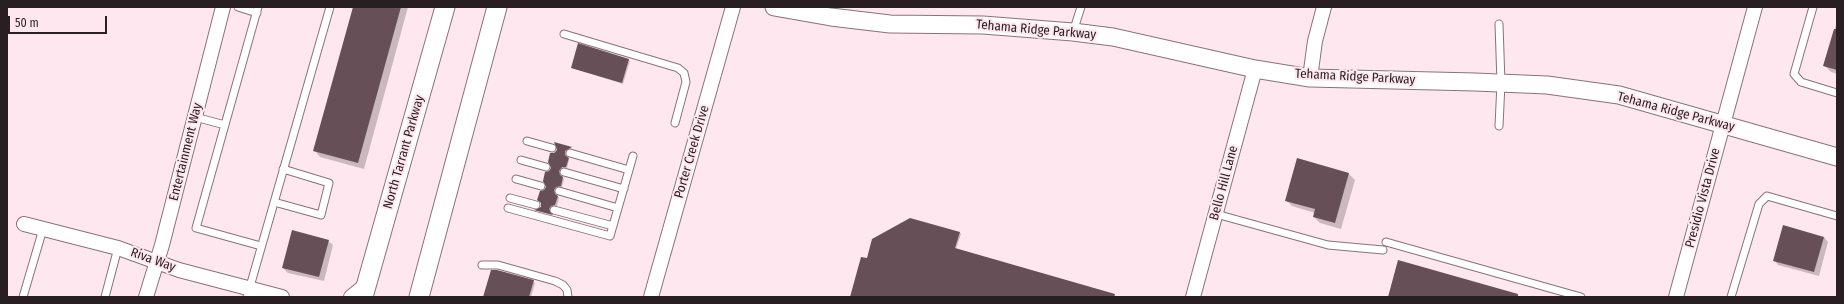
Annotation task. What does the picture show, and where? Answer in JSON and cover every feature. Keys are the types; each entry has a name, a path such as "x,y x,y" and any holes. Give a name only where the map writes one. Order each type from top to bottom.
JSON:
{"main road":[{"name":"North Tarrant Parkway","path":"365,291 445,7"},
{"path":"418,297 497,7"}],"street":[{"name":"Entertainment Way","path":"149,296 223,7"},
{"name":"Porter Creek Drive","path":"651,297 733,7"},
{"name":"Tehama Ridge Parkway","path":"774,7 831,17 890,24 983,25 1073,32 1112,37 1255,69 1310,78 1548,85 1619,95 1837,157"},
{"path":"1310,78 1315,41 1324,7"},
{"name":"Presidio Vista Drive","path":"1676,297 1756,7"},
{"name":"Bello Hill Lane","path":"1193,297 1255,69"},
{"name":"Riva Way","path":"24,224 118,248 248,293 282,297"},
{"path":"351,297 365,291"}],"lane":[{"path":"238,7 258,10 196,228 261,246"},
{"path":"248,293 330,7"},
{"path":"1073,32 1081,7"},
{"path":"1813,7 1794,74 1801,82 1837,92"},
{"path":"1498,24 1500,83 1499,126"},
{"path":"564,34 678,68 684,73 686,82 675,123"},
{"path":"195,117 225,125"},
{"path":"527,141 552,148"},
{"path":"570,153 629,170"},
{"path":"508,208 610,236 633,156"},
{"path":"522,160 546,167"},
{"path":"274,202 321,215 329,183 283,169"},
{"path":"564,172 624,189"},
{"path":"516,179 541,186"},
{"path":"559,191 618,208"},
{"path":"1731,297 1759,204 1767,196 1837,216"},
{"path":"510,198 536,205"},
{"path":"554,210 613,226"},
{"path":"1216,214 1328,245 1384,250"},
{"path":"23,297 43,229"},
{"path":"1386,242 1581,297"},
{"path":"105,297 118,248"},
{"path":"482,265 498,265 555,280 563,285 567,290 568,297"}],"building":[{"path":"353,7 401,7 358,163 313,151"},
{"path":"1834,29 1837,29 1837,70 1823,66"},
{"path":"578,43 629,59 622,83 571,68"},
{"path":"554,142 572,147 565,151 565,155 569,158 566,167 562,167 559,171 560,175 563,177 561,186 556,187 554,190 555,194 558,196 555,205 551,206 549,209 553,215 534,210 541,207 541,203 537,200 540,191 544,190 546,187 543,181 545,172 549,171 551,168 548,162 550,153 554,153 557,150"},
{"path":"1297,158 1349,173 1335,223 1313,217 1315,209 1285,201"},
{"path":"910,218 960,232 955,248 1115,294 1114,297 850,297 861,257 867,258 872,239"},
{"path":"1783,225 1824,237 1814,272 1773,261"},
{"path":"292,230 329,240 319,277 282,268"},
{"path":"1398,260 1518,294 1518,297 1388,297"},
{"path":"491,270 497,270 534,280 529,297 483,297"}]}
